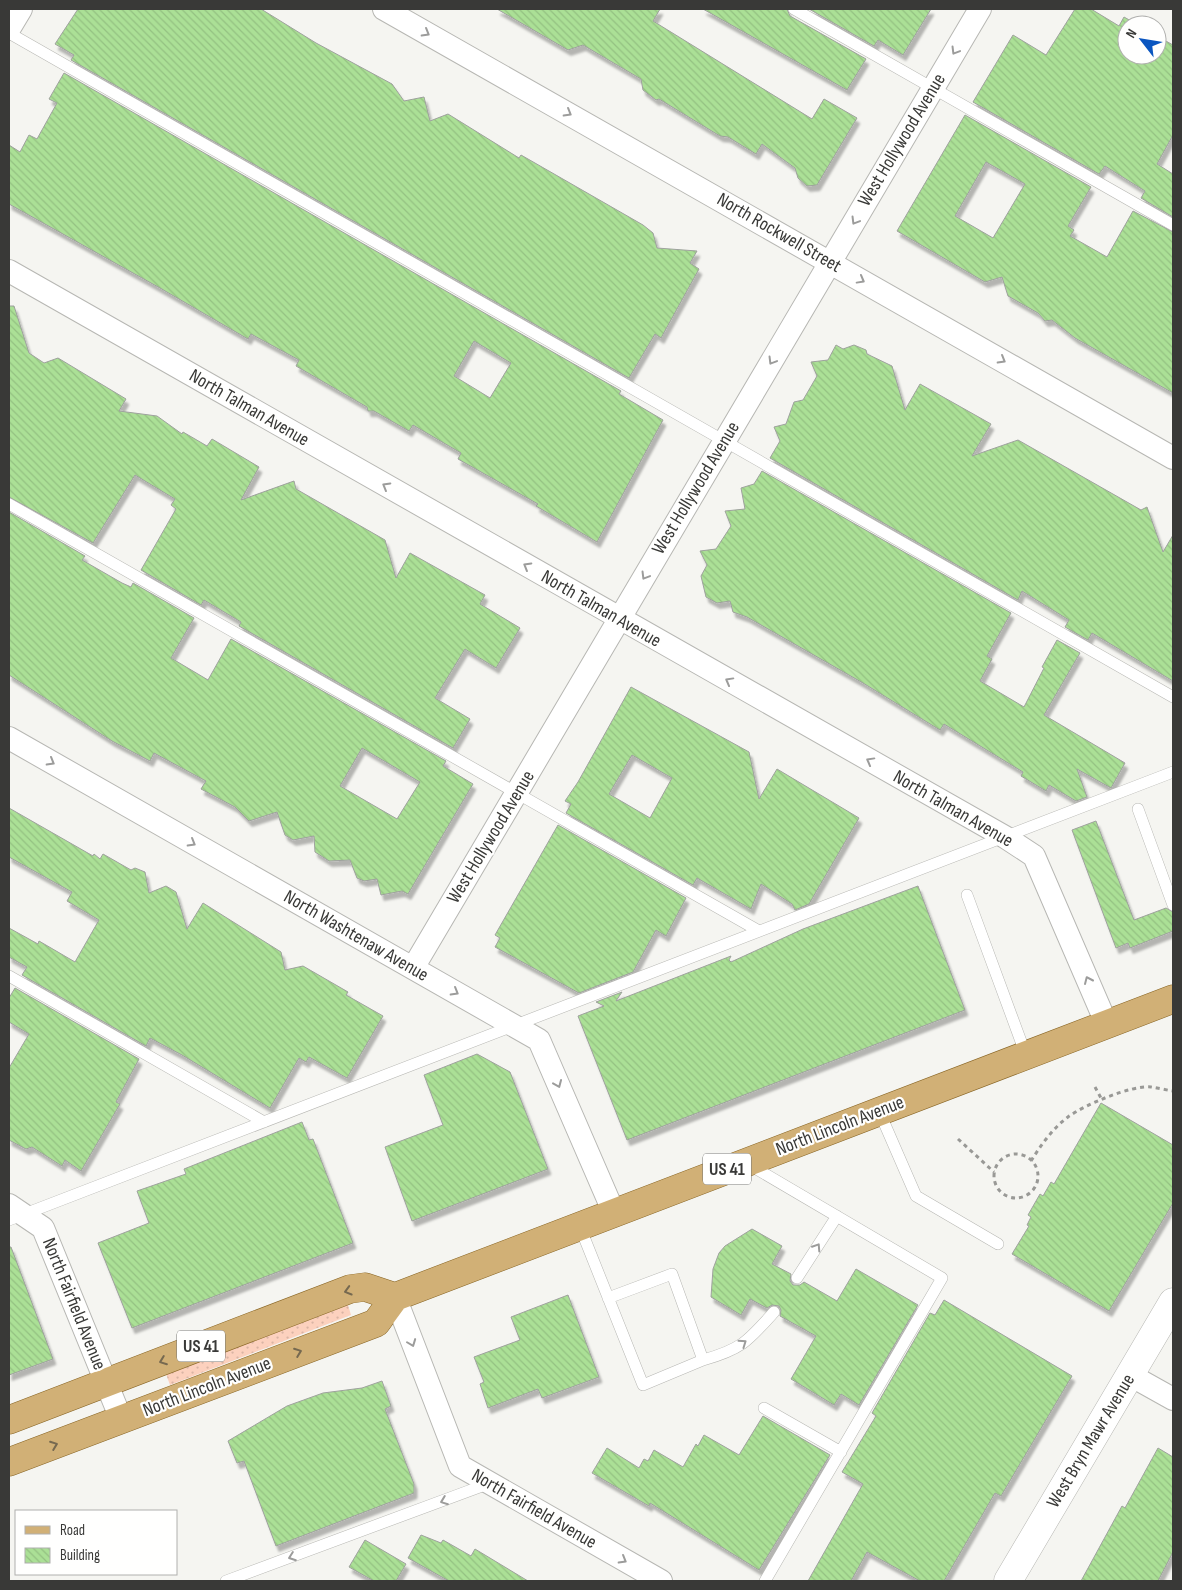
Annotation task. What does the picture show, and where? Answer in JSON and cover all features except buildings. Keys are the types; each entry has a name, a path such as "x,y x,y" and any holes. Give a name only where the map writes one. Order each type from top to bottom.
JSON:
{"main road":[{"name":"North Lincoln Avenue","path":"9,1462 376,1323 394,1297 1173,999"},
{"name":"US 41","path":"9,1420 350,1290 364,1287 394,1297"}],"street":[{"path":"9,31 21,9"},
{"name":"North Rockwell Street","path":"384,9 1173,458"},
{"name":"West Hollywood Avenue","path":"413,968 980,9"},
{"name":"North Talman Avenue","path":"9,271 1005,837 1034,856 1107,1024"},
{"name":"North Washtenaw Avenue","path":"9,738 539,1040 614,1213"},
{"name":"North Fairfield Avenue","path":"14,1213 44,1228 121,1419"},
{"name":"North Fairfield Avenue","path":"394,1297 460,1466 661,1581"},
{"name":"West Bryn Mawr Avenue","path":"1008,1581 1173,1302"},
{"path":"1130,1375 1173,1399"}],"lane":[{"path":"794,9 1173,225"},
{"path":"9,31 1173,697"},
{"path":"9,504 759,931"},
{"path":"14,1213 264,1122 1173,772"},
{"path":"1138,809 1173,905"},
{"path":"967,896 1026,1055"},
{"path":"9,976 264,1122"},
{"path":"879,1111 916,1196 998,1244"},
{"path":"744,1162 942,1278 765,1581"},
{"path":"797,1278 837,1216"},
{"path":"580,1227 643,1385 703,1360 730,1353 749,1340 774,1312"},
{"path":"608,1298 672,1274 703,1360"},
{"path":"764,1408 841,1452"},
{"path":"226,1581 490,1483"}],"path":[{"path":"1095,1086 1102,1100"},
{"path":"1031,1160 1045,1140 1068,1116 1118,1092 1149,1087 1173,1091"},
{"path":"958,1139 994,1172"},
{"path":"1022,1155 1031,1160 1037,1170 1036,1185 1026,1196 1013,1198 1000,1192 994,1180 994,1172 1001,1160 1007,1156 1022,1155"}],"shaded area":[{"path":"348,1305 351,1315 170,1385 166,1374"}]}
